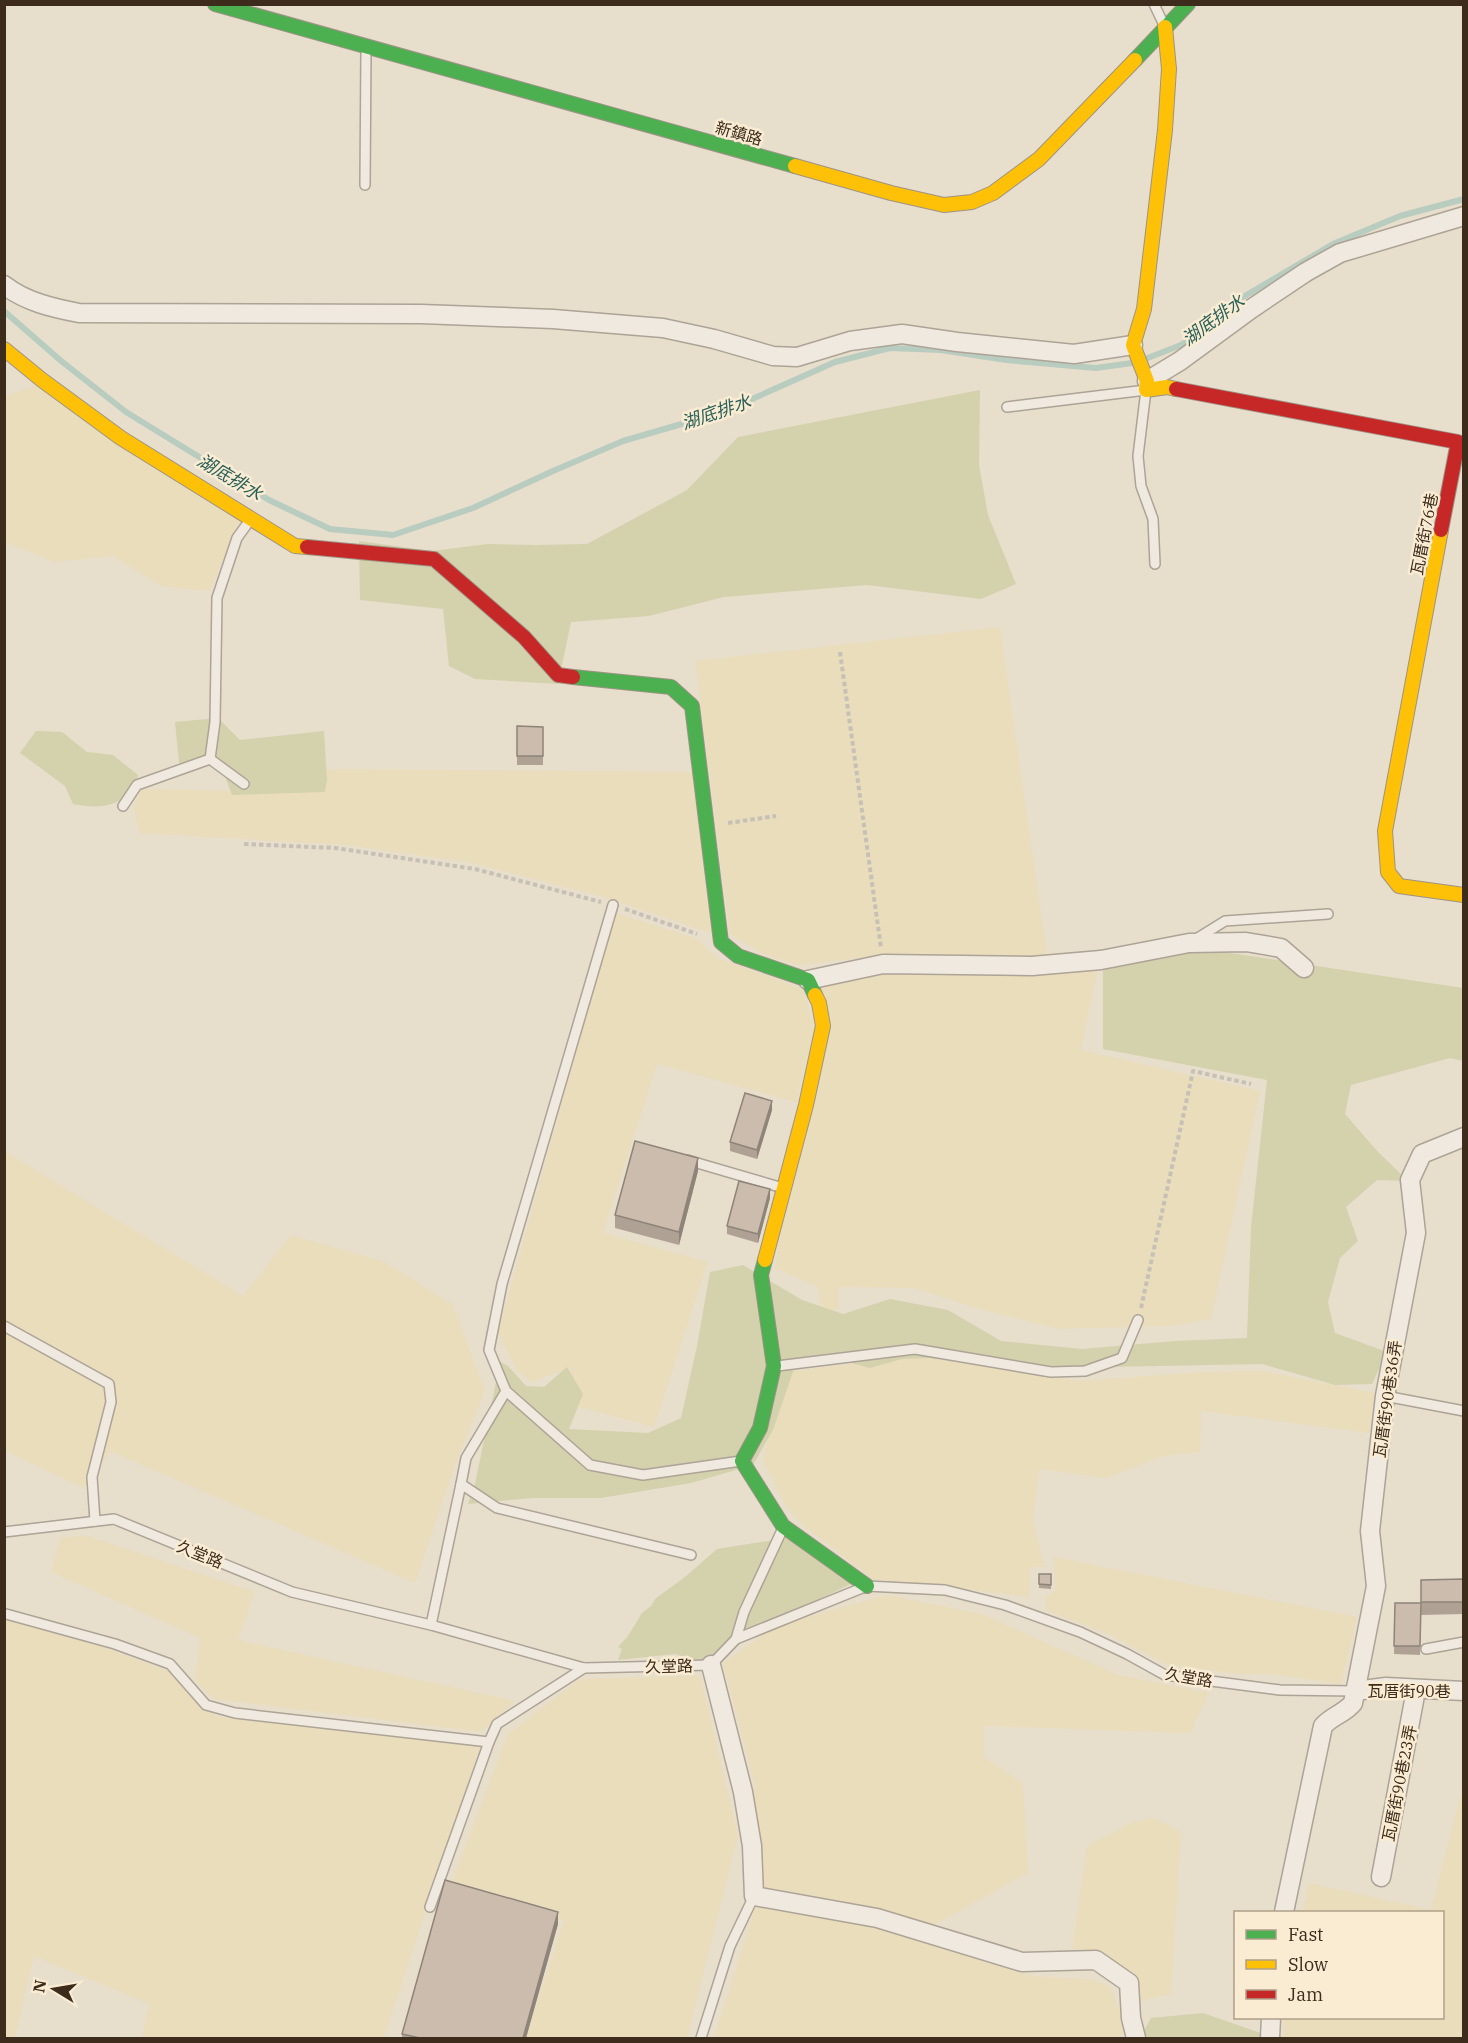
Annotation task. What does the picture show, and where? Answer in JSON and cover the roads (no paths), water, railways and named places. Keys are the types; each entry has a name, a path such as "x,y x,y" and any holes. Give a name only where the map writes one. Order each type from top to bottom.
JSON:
{"street":[{"name":"新鎮路","path":"215,4 891,193 944,205 972,202 993,193 1039,159 1188,4"},
{"path":"1165,27 1169,69 1165,130 1143,309 1133,345 1146,385 1251,309 1340,252 1464,216"},
{"path":"4,285 47,307 79,313 421,314 553,319 663,328 714,339 773,356 796,357 850,341 902,334 1074,354 1133,345"},
{"path":"4,349 121,438 295,546 434,559 524,637 558,675 671,687 692,706 721,942 738,956 808,980 883,964 1032,966 1101,960 1189,943 1246,942 1281,948 1304,968"},
{"name":"瓦厝街76巷","path":"1146,385 1167,387 1458,442 1385,831 1389,872 1399,886 1464,895"},
{"path":"808,980 819,1003 823,1026 806,1105 761,1275 774,1366 760,1428 742,1461 783,1526 867,1586"},
{"name":"瓦厝街90巷36弄","path":"1355,1691 1376,1586 1370,1532 1385,1396 1416,1233 1410,1180 1422,1154 1464,1137"},
{"path":"711,1665 743,1792 752,1846 754,1896 877,1917 1022,1962 1096,1960 1129,1983 1131,2018 1136,2038"},
{"name":"瓦厝街90巷","path":"1355,1691 1386,1688 1464,1691"},
{"name":"瓦厝街90巷23弄","path":"1381,1877 1416,1690"},
{"path":"1284,1911 1323,1726 1331,1717 1348,1710 1353,1703 1355,1691"},
{"path":"1270,2038 1271,2019"}],"lane":[{"path":"1154,4 1165,27"},
{"path":"365,185 366,46"},
{"path":"1007,407 1146,385 1138,456 1141,486 1153,519 1155,564"},
{"path":"210,759 215,722 217,598 237,538 250,519"},
{"path":"210,759 244,784"},
{"path":"123,806 137,785 210,759"},
{"path":"613,905 502,1284 489,1350 506,1390 590,1465 643,1475 742,1461"},
{"path":"1189,943 1225,921 1328,914"},
{"path":"674,1157 784,1188"},
{"path":"774,1366 915,1349 1051,1372 1085,1371 1122,1358 1138,1320"},
{"path":"4,1326 109,1384 111,1402 92,1477 95,1521"},
{"path":"431,1625 466,1458 506,1390"},
{"path":"1385,1396 1464,1411"},
{"path":"460,1484 497,1508 691,1555"},
{"name":"久堂路","path":"4,1532 114,1519 292,1592 431,1625 584,1668 711,1665 736,1639 867,1586 945,1590 1005,1605 1080,1632 1127,1654 1164,1675 1280,1690 1355,1691"},
{"path":"736,1639 744,1612 783,1526"},
{"path":"6,1614 115,1644 170,1664 206,1705 235,1713 489,1742"},
{"path":"1426,1649 1464,1642"},
{"path":"430,1907 496,1724 584,1668"},
{"path":"701,2038 730,1946 754,1896"}],"waterway":[{"name":"湖底排水","path":"1145,359 1181,345 1205,329 1233,303 1333,244 1400,216 1464,199"},
{"name":"湖底排水","path":"4,311 60,360 126,412 269,500 330,529 393,535 473,508 623,441 723,412 835,362 890,348 941,350 1006,360 1096,368 1132,363"}]}
